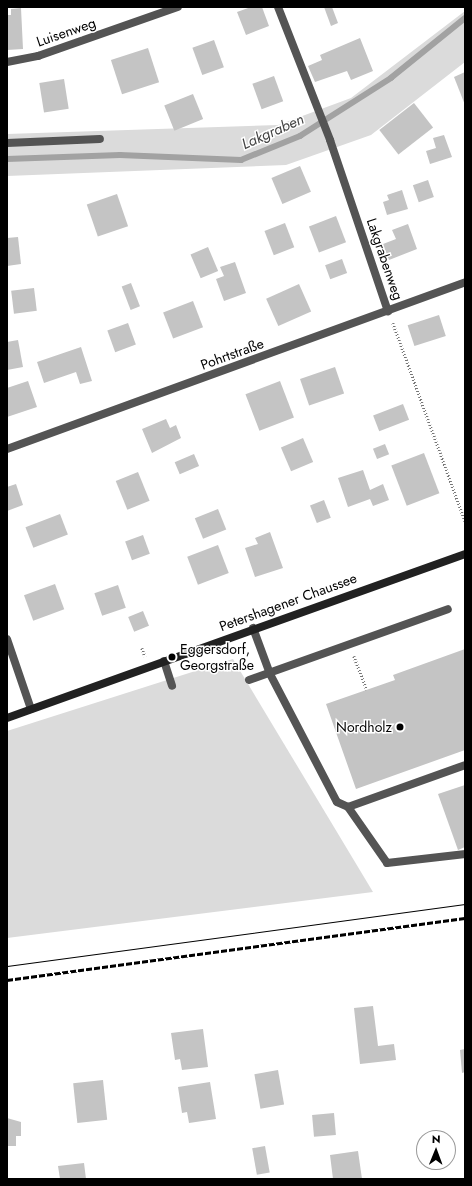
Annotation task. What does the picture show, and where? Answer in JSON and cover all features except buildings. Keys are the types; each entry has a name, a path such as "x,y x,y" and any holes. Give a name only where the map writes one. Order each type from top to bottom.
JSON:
{"street":[{"name":"Luisenweg","path":"7,62 38,56 178,7"},
{"name":"Lakgrabenweg","path":"278,7 330,140 388,311"},
{"path":"7,143 100,139"},
{"name":"Pohrtstraße","path":"7,449 465,282"},
{"name":"Petershagener Chaussee","path":"7,718 253,628 465,554"},
{"path":"249,680 270,674 448,609"},
{"path":"253,628 270,674 327,788 337,802 348,807 387,863 465,854"},
{"path":"7,640 31,709"},
{"path":"164,661 172,686"},
{"path":"348,807 465,765"}],"path":[{"name":"Lakgrabenweg","path":"388,311 465,521"},
{"path":"350,645 367,690"},
{"path":"142,648 146,658"}],"shaded area":[{"path":"465,11 465,62 371,135 286,165 7,176 7,134 278,125 351,98"},
{"path":"233,659 373,892 7,938 7,731"}],"waterway":[{"name":"Lakgraben","path":"7,159 120,155 241,160 300,136 391,78 465,18"}],"tram line":[{"path":"7,966 465,904"}],"railway":[{"path":"7,980 465,918"}],"place":[{"name":"Eggersdorf, Georgstraße","path":"172,657"},
{"name":"Nordholz","path":"400,727"}]}
